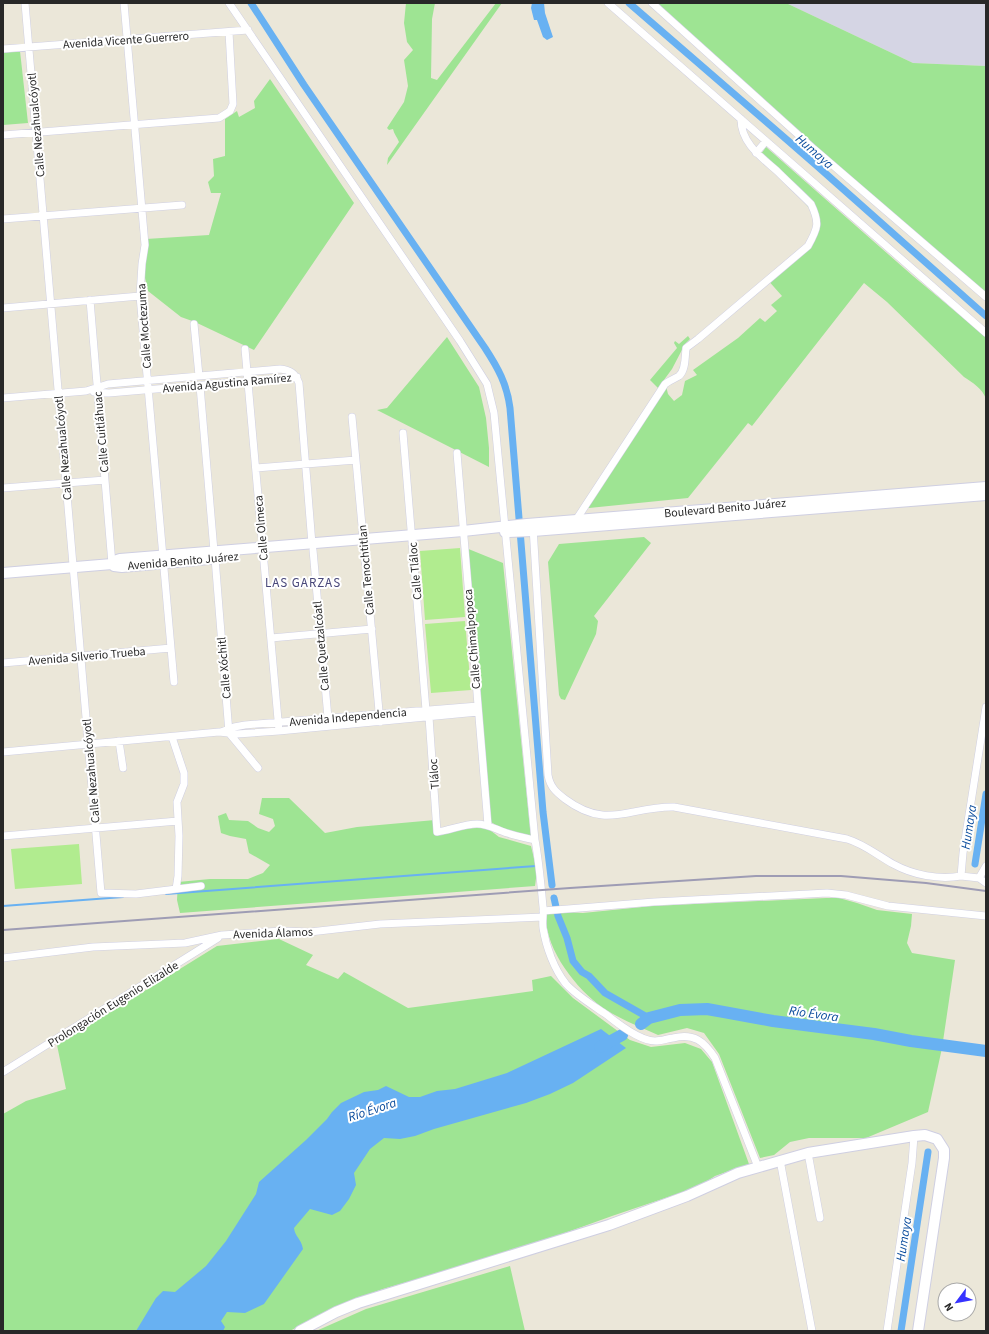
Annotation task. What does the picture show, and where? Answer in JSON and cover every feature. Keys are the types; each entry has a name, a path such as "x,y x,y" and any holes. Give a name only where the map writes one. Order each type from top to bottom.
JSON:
{"street":[{"name":"Calle Nezahualcóyotl","path":"25,3 101,893 136,894 176,889"},
{"name":"Calle Moctezuma","path":"124,3 145,245 140,296 174,682"},
{"path":"229,3 460,341 487,384 494,413 508,529 535,840 539,863 543,914 542,926 546,943 555,966 566,984 584,999 612,1019 645,1039 662,1041 682,1035 696,1038 708,1047 715,1058 758,1167"},
{"path":"608,3 986,333"},
{"path":"652,3 814,150 986,297"},
{"name":"Avenida Vicente Guerrero","path":"3,49 248,30"},
{"path":"3,136 219,118 230,111 234,104 229,32"},
{"path":"576,520 665,384 680,375 683,369 686,348 698,340 808,246 816,232 818,224 811,204 756,153 745,138 741,119"},
{"path":"756,153 766,141"},
{"path":"3,219 182,204"},
{"path":"3,308 140,296"},
{"name":"Calle Cuitláhuac","path":"90,300 112,564"},
{"path":"194,324 199,376"},
{"name":"Calle Olmeca","path":"246,349 279,731"},
{"name":"Avenida Agustina Ramírez","path":"3,398 97,390 108,384 286,369 295,374 297,378"},
{"name":"Avenida Agustina Ramírez","path":"97,390 109,394 297,378"},
{"name":"Calle Quetzalcóatl","path":"297,378 299,383 328,718"},
{"name":"Calle Xóchitl","path":"200,386 229,731"},
{"name":"Calle Tenochtitlan","path":"352,417 380,722"},
{"name":"Calle Tláloc","path":"403,432 426,710"},
{"name":"Calle Chimalpopoca","path":"457,453 488,825"},
{"path":"256,468 356,460"},
{"path":"3,488 105,480"},
{"name":"Boulevard Benito Juárez","path":"530,528 576,520 986,487"},
{"name":"Boulevard Benito Juárez","path":"464,534 508,529 986,495"},
{"path":"530,528 548,775 552,787 558,793 582,810 597,815 610,816 654,808 674,807 847,839 865,846 893,864 912,872 947,878 961,876 979,878 986,882"},
{"name":"Avenida Benito Juárez","path":"3,573 112,564 118,567 163,559 464,534"},
{"path":"271,638 372,629"},
{"name":"Avenida Silverio Trueba","path":"3,663 171,648"},
{"path":"961,876 963,853 986,707"},
{"name":"Avenida Independencia","path":"3,752 229,731 245,725 278,722 426,710 478,709"},
{"name":"Avenida Independencia","path":"229,731 237,734 279,731 429,717 478,709"},
{"name":"Tláloc","path":"429,717 437,832 472,824 488,825"},
{"path":"229,731 258,768"},
{"path":"172,736 184,773 182,791 177,802 178,876 176,889 201,886"},
{"path":"119,741 123,768"},
{"path":"3,836 178,821"},
{"path":"488,825 508,834 535,840"},
{"path":"979,878 986,866"},
{"name":"Avenida Álamos","path":"3,958 93,947 184,943 222,935 282,931 310,932 380,924 543,914 654,902 827,893 846,895 888,906 986,916"},
{"name":"Prolongación Eugenio Elizalde","path":"3,1072 222,935"},
{"path":"300,1331 336,1312 358,1303 609,1225 687,1196 738,1173 808,1153 925,1135 937,1139 944,1150 944,1158 918,1331"},
{"path":"887,1331 912,1163 914,1136"},
{"path":"808,1153 820,1218"},
{"path":"780,1160 812,1331"}],"shaded area":[{"path":"786,3 986,3 986,66 913,63"}],"green space":[{"path":"406,3 435,3 432,19 431,78 437,80 496,3 502,3 387,165 388,158 399,142 393,129 389,130 387,128 404,102 408,86 404,60 413,50 407,42 404,23"},
{"path":"649,3 786,3 913,63 986,66 986,296"},
{"path":"20,51 28,123 3,125 3,53"},
{"path":"270,79 354,203 254,350 195,322 181,317 148,291 143,269 146,239 209,235 221,193 211,193 208,182 214,176 213,159 225,156 225,119 237,111 239,117 255,108 254,101"},
{"path":"766,147 913,276 986,337 986,399 985,395 977,386 964,377 887,302 864,283 752,426 748,423 688,498 589,508 586,506 666,386 668,394 674,401 682,395 685,381 697,375 693,370 738,338 760,318 765,322 777,311 771,305 782,296 766,278 805,247 818,218 761,154"},
{"path":"688,336 690,339 685,344 672,369 658,388 650,380 677,348 674,343 675,341 679,344"},
{"path":"447,337 479,387 486,418 489,467 377,410 387,408"},
{"path":"644,537 651,543 594,616 598,621 596,634 565,700 561,699 559,695 548,562 559,544"},
{"path":"460,548 465,617 425,620 420,551"},
{"path":"466,548 503,563 531,838 505,831 491,822"},
{"path":"465,621 471,690 431,693 425,624"},
{"path":"262,798 289,798 325,833 357,827 435,820 435,833 486,827 499,837 531,846 537,871 535,886 180,913 177,900 178,882 210,879 248,879 263,873 270,865 249,853 246,839 221,833 218,816 226,813 229,820 248,821 258,828 269,832 275,826 273,819 259,814"},
{"path":"79,844 82,884 15,889 11,849"},
{"path":"839,898 877,910 912,914 907,943 912,953 955,960 942,1048 928,1112 866,1138 809,1138 790,1142 774,1155 760,1158 719,1054 704,1033 687,1028 658,1035 603,1008 582,990 564,967 550,940 547,927 546,914 563,912 583,913 652,906"},
{"path":"279,939 313,955 306,965 338,979 344,972 408,1008 533,991 532,980 551,976 573,998 630,1040 651,1047 685,1043 701,1049 712,1062 749,1164 715,1176 700,1186 515,1251 383,1289 334,1307 290,1331 3,1331 3,1114 26,1101 66,1089 57,1045 217,946"},
{"path":"510,1266 525,1331 316,1331 366,1309"}],"water":[{"path":"532,3 544,3 545,13 553,37 547,40 543,37 537,20 534,20 531,8"},
{"path":"601,1029 626,1048 573,1083 526,1103 434,1129 415,1136 400,1139 384,1138 370,1149 354,1173 356,1185 349,1199 340,1211 332,1215 310,1209 294,1228 303,1249 264,1304 245,1313 227,1312 221,1321 225,1327 223,1331 136,1331 156,1298 163,1291 175,1292 206,1266 226,1241 256,1194 259,1182 306,1140 341,1103 364,1092 378,1090 386,1086 409,1097 420,1097 437,1091 455,1089 507,1073"}],"waterway":[{"path":"251,3 304,85 485,348 498,369 507,391 510,408 543,812 552,885"},
{"name":"Humaya","path":"629,3 816,165 986,316"},
{"name":"Humaya","path":"975,864 986,794"},
{"path":"166,894 536,866"},
{"path":"3,906 123,897"},
{"path":"554,898 558,916 567,938 573,961 582,972 589,976 605,993 649,1018"},
{"name":"Río Évora","path":"641,1024 649,1018 680,1010 707,1009 773,1021 874,1034 911,1041 986,1051"},
{"name":"Río Évora","path":"600,1047 622,1035"},
{"name":"Humaya","path":"901,1331 928,1152"}],"railway":[{"path":"3,930 570,888 756,876 841,876 926,883 986,891"}],"district":[{"name":"LAS GARZAS","path":"303,582"}]}
